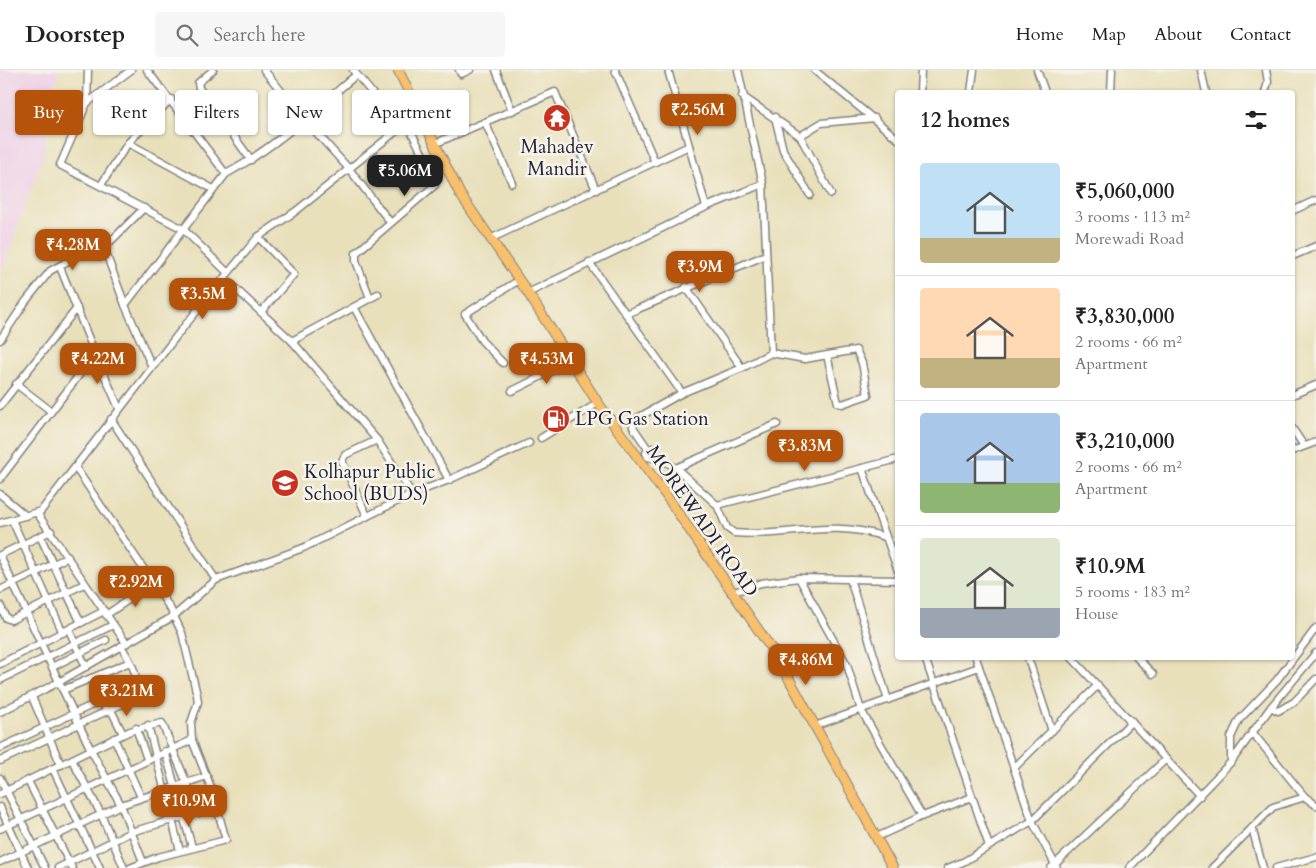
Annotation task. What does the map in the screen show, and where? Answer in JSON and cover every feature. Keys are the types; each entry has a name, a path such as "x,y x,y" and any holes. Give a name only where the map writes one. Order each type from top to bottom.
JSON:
{"main road":[{"name":"MOREWADI ROAD","path":"398,70 408,90"},
{"name":"MOREWADI ROAD","path":"430,135 460,194 528,293 598,403 645,460 677,512 777,657 893,868"}],"street":[{"path":"88,70 87,103 60,165 183,229 260,312 292,341 377,440 412,494"},
{"path":"87,103 131,70"},
{"path":"147,70 171,99 226,174"},
{"path":"213,70 198,83 199,88 251,160"},
{"path":"264,70 280,90"},
{"path":"460,70 461,74 470,70"},
{"path":"496,70 512,111"},
{"path":"615,70 654,162"},
{"path":"668,70 706,207"},
{"path":"738,70 742,96 763,184 771,353"},
{"path":"814,70 895,136"},
{"path":"920,90 921,70"},
{"path":"971,90 974,70"},
{"path":"1037,70 1045,90"},
{"path":"1111,90 1112,70"},
{"path":"1201,70 1206,90"},
{"path":"1266,70 1268,82 1266,90"},
{"path":"335,90 354,72 369,90"},
{"path":"434,144 555,92 596,190"},
{"path":"742,96 800,136 831,194"},
{"path":"101,186 128,143 171,99"},
{"path":"775,117 783,150 810,195"},
{"path":"800,136 822,123 875,118"},
{"path":"485,122 512,182"},
{"path":"125,305 226,174 251,160 283,135"},
{"path":"318,135 350,170 390,222"},
{"path":"0,523 37,513 75,467 152,366 258,237 296,211 392,135"},
{"path":"370,298 355,256 390,222 435,185 436,180 413,135"},
{"path":"128,143 213,189"},
{"path":"490,239 689,146"},
{"path":"528,293 706,207 763,184"},
{"path":"1295,210 1316,200"},
{"path":"0,340 50,270 60,267 77,256 104,248 144,208"},
{"path":"258,237 294,271 294,274 260,312"},
{"path":"1295,255 1316,246"},
{"path":"104,248 125,305 152,366"},
{"path":"626,314 686,287 766,255"},
{"path":"589,262 682,393"},
{"path":"60,267 95,354 120,408"},
{"path":"503,363 482,341 465,314 519,280"},
{"path":"686,287 742,368"},
{"path":"292,341 378,294"},
{"path":"354,307 449,480"},
{"path":"0,406 77,308"},
{"path":"648,449 633,427 634,420 682,393 742,368 771,353 805,359 856,350 862,363 868,395 842,404 838,403 827,356"},
{"path":"0,479 95,354"},
{"path":"512,391 572,361"},
{"path":"16,384 51,411"},
{"path":"1295,393 1316,385"},
{"path":"541,438 598,403"},
{"path":"111,419 216,580"},
{"path":"676,468 777,424"},
{"path":"1295,432 1304,446"},
{"path":"367,516 342,460 345,455 377,440"},
{"path":"1295,449 1316,442"},
{"path":"0,712 60,682 174,616 216,580 303,548 412,494 449,480 529,443"},
{"path":"648,449 654,449 656,456 676,468 717,505 728,528 734,533 819,527 864,530 885,536"},
{"path":"648,449 645,460 656,456"},
{"path":"717,505 895,460"},
{"path":"75,467 153,583 174,616 182,633 198,702 191,723 192,740 207,776 226,840 192,847 143,862 130,868"},
{"path":"862,468 895,563"},
{"path":"0,494 26,516"},
{"path":"0,748 135,685 137,679 124,644 113,624 37,513"},
{"path":"12,520 48,602 75,643 86,667"},
{"path":"51,531 0,555 80,726 121,804 143,862"},
{"path":"40,536 55,564 81,623"},
{"path":"0,590 68,557"},
{"path":"732,593 761,583 799,578 895,580"},
{"path":"799,578 847,665 861,710 919,808 921,814 918,818"},
{"path":"850,579 888,700"},
{"path":"1,660 41,644 105,613 153,583"},
{"path":"0,605 7,620 27,614 84,584"},
{"path":"0,680 113,624"},
{"path":"1295,655 1316,628"},
{"path":"52,667 106,640"},
{"path":"1130,868 1231,762 1271,707 1316,654"},
{"path":"926,660 990,846"},
{"path":"977,660 1032,821 1055,867 1166,759"},
{"path":"1029,660 1052,731"},
{"path":"1074,660 1200,796"},
{"path":"1139,660 1153,674"},
{"path":"1231,762 1231,737 1239,720 1276,680 1291,660"},
{"path":"63,690 130,662"},
{"path":"815,726 980,667"},
{"path":"91,678 101,700 123,734"},
{"path":"1271,707 1278,711 1288,708 1316,679"},
{"path":"1014,768 1098,685"},
{"path":"32,697 46,726 61,765"},
{"path":"0,761 80,726 137,697"},
{"path":"948,868 964,865 990,846 1032,821 1132,722"},
{"path":"3,792 136,728 163,724 183,818 192,847"},
{"path":"148,725 180,851"},
{"path":"136,728 147,759"},
{"path":"1252,732 1305,797 1316,805"},
{"path":"114,738 141,797"},
{"path":"0,829 155,755 192,740"},
{"path":"168,750 187,783 199,813"},
{"path":"72,760 101,814 124,868"},
{"path":"53,769 100,868"},
{"path":"1,862 80,826 121,804 207,776"},
{"path":"0,778 3,792 20,819 45,868"},
{"path":"28,781 71,865"},
{"path":"876,837 972,797"},
{"path":"1212,868 1273,807 1305,797"},
{"path":"0,807 28,868"},
{"path":"58,868 71,865 132,832 217,807"},
{"path":"1252,828 1264,868"},
{"path":"1276,868 1316,857"},
{"path":"1304,860 1306,868"}],"shaded area":[{"path":"0,70 59,70 55,90 15,90 15,135 47,135 43,156 0,276"}],"place":[{"name":"Mahadev Mandir","path":"557,118"},
{"name":"LPG Gas Station","path":"556,419"},
{"name":"Kolhapur Public School (BUDS)","path":"285,483"}]}
